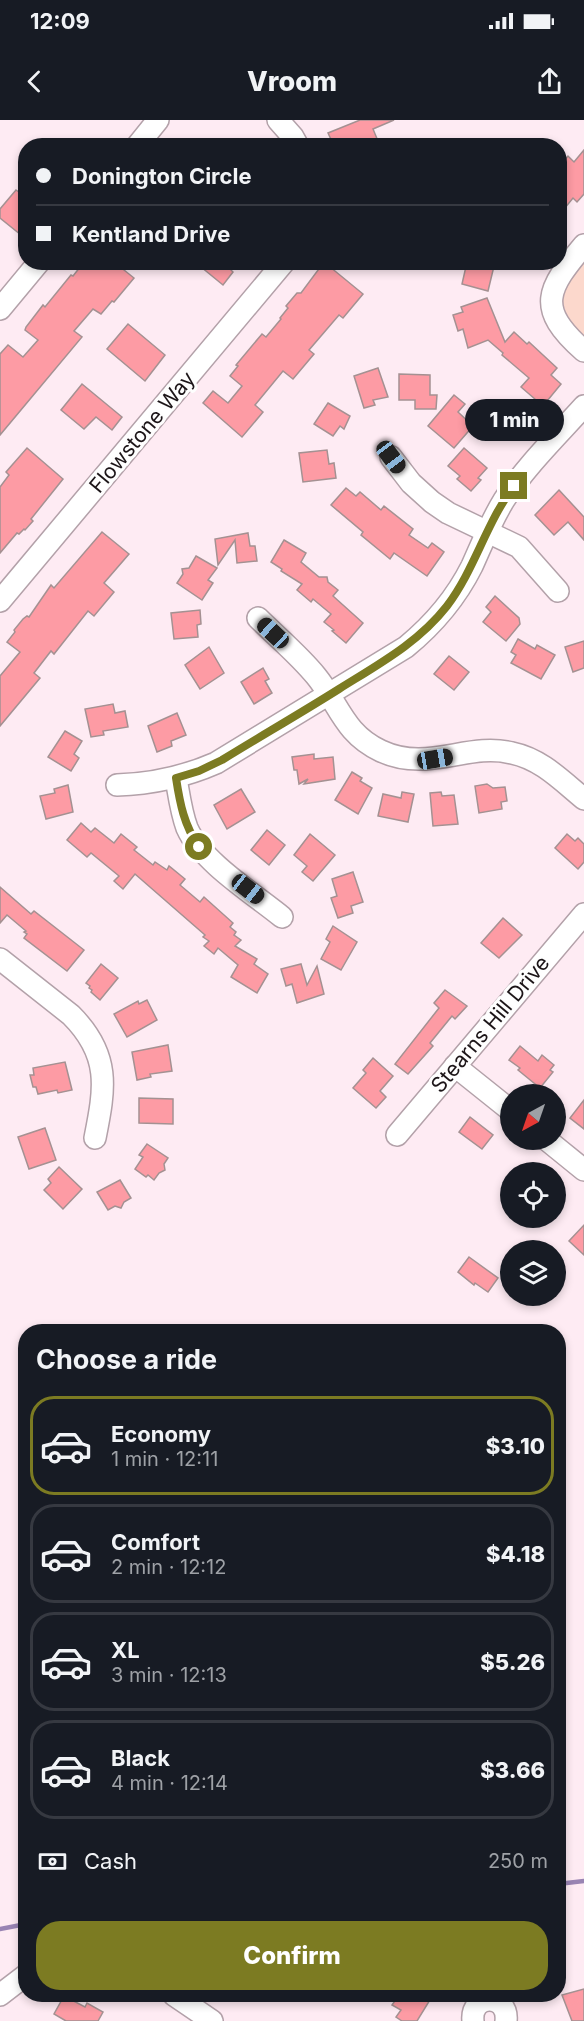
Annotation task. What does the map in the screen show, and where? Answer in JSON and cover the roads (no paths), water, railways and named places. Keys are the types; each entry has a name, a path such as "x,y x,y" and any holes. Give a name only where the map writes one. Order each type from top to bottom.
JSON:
{"street":[{"path":"143,138 158,120"},
{"path":"278,120 294,138"},
{"path":"567,267 584,245"},
{"path":"0,309 32,270"},
{"name":"Flowstone Way","path":"1,598 277,270"},
{"path":"565,270 555,283 552,307 560,328 584,351"},
{"path":"117,785 140,785 199,771 222,760 397,653 431,625 458,590 487,531 514,486 584,406"},
{"path":"391,457 411,483 432,502 448,513 519,547 558,591"},
{"path":"258,618 305,663 321,682 354,733 371,745 406,759 423,760 489,751 510,752 541,764 584,799"},
{"path":"176,778 181,808 187,826 199,847 213,862 282,917"},
{"name":"Stearns Hill Drive","path":"397,1135 584,914"},
{"path":"0,959 71,1015 80,1024 96,1050 103,1083 103,1096 95,1138"},
{"path":"455,1066 500,1102"},
{"path":"559,1150 584,1170"},
{"path":"0,1995 18,1981"},
{"path":"184,2002 212,2021"},
{"path":"474,2021 475,2007 483,2002"},
{"path":"498,2002 502,2005 506,2021"}],"waterway":[{"path":"566,1883 584,1881"},
{"path":"0,1929 18,1926"}]}
